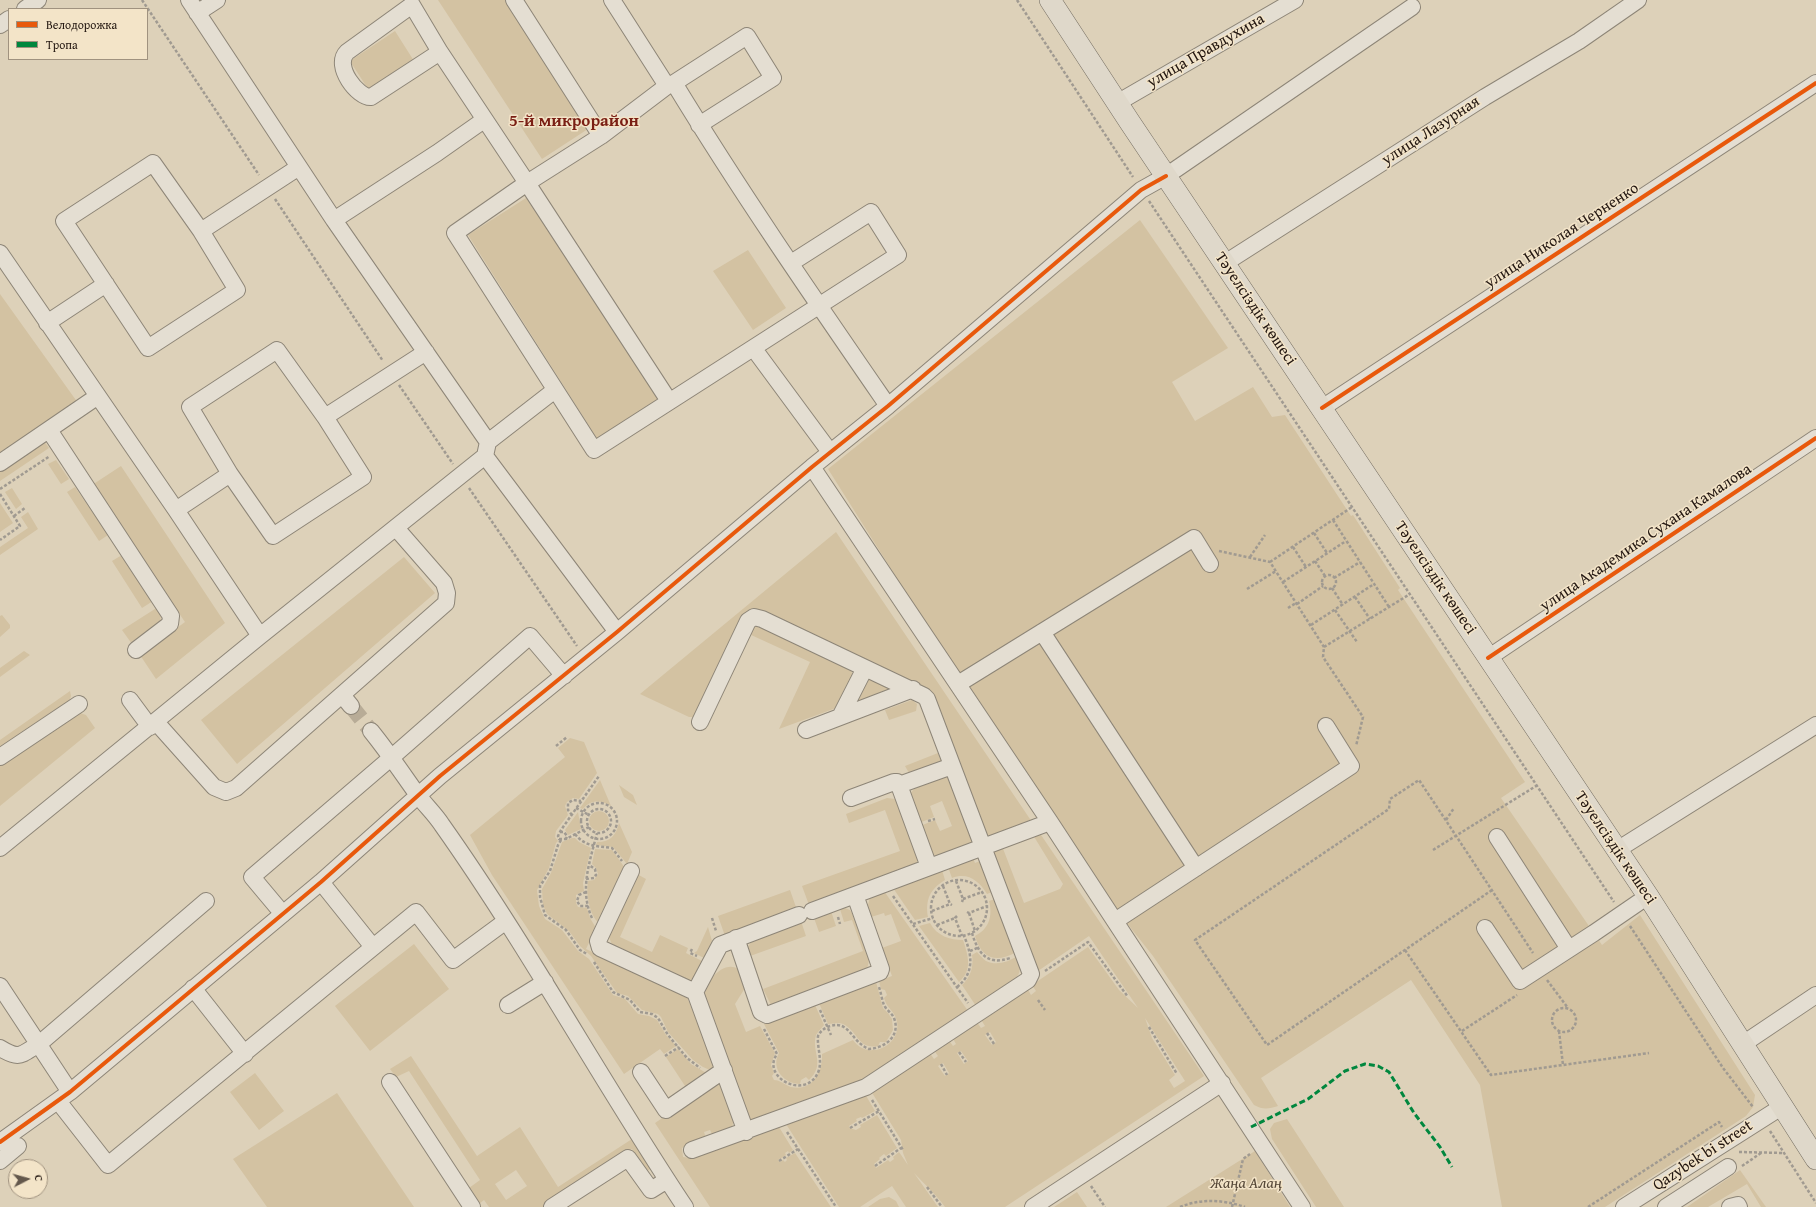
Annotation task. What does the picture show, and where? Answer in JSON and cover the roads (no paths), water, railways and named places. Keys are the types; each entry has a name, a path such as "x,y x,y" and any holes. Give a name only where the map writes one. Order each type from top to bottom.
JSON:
{"main road":[{"name":"Тәуелсіздік көшесі","path":"1050,0 1117,103 1648,896 1816,1159"}],"street":[{"path":"26,8 38,0"},
{"path":"217,0 193,6 334,220 426,352 487,449 617,632"},
{"path":"514,0 601,136"},
{"path":"612,0 699,125 888,406"},
{"name":"улица Правдухина","path":"1117,103 1295,0"},
{"name":"улица Лазурная","path":"1225,263 1478,101 1579,41 1638,0"},
{"path":"440,52 371,97 361,94 343,71 341,65 347,52 414,2 440,52 669,402"},
{"path":"0,1142 64,1096 283,914 418,796 586,658 830,452 888,406 1141,190 1166,176 1412,7"},
{"path":"699,125 774,78 747,36 671,85 601,136 526,183 455,233 594,450 754,349 819,305 898,255 871,212 791,263"},
{"name":"улица Николая Черненко","path":"1322,408 1816,83"},
{"path":"334,220 437,153 484,120"},
{"path":"153,163 201,231 238,290 148,348 64,221 153,163"},
{"path":"201,231 299,167"},
{"path":"0,253 176,510 260,636"},
{"path":"47,322 106,284"},
{"path":"754,349 830,452"},
{"path":"277,350 325,417 363,477 273,536 230,474 190,407 277,350"},
{"path":"325,417 426,352"},
{"path":"2,841 153,724 260,636 461,476 487,449 555,390"},
{"path":"0,463 98,396"},
{"path":"49,430 171,616 170,624 136,650"},
{"name":"улица Академика Сухана Камалова","path":"1488,658 1816,438"},
{"path":"812,467 1050,822 1302,1207"},
{"path":"176,510 230,474"},
{"path":"130,700 214,787 226,792 236,788 346,701 446,603 447,593 444,583 396,528"},
{"path":"958,684 1194,538 1210,564"},
{"path":"692,1150 746,1132 866,1087 1030,977 927,699 924,696 913,689 762,619 754,617 748,621 700,722"},
{"path":"1042,632 1196,868"},
{"path":"283,914 252,877 530,636 564,676"},
{"path":"840,717 865,668"},
{"path":"806,730 913,689"},
{"path":"0,757 79,704"},
{"path":"1617,850 1816,725"},
{"path":"1115,921 1351,766 1326,726"},
{"path":"371,731 392,757 418,796 441,823 506,921 685,1207"},
{"path":"899,785 952,766"},
{"path":"851,798 897,782 929,867"},
{"path":"695,992 720,945 1050,822"},
{"path":"1497,837 1569,949"},
{"path":"628,868 598,941 600,948 695,992 746,1132"},
{"path":"321,882 374,947"},
{"path":"736,938 761,1012 767,1015 876,975 880,972 881,969 855,895"},
{"path":"1485,928 1520,981 1648,896"},
{"path":"0,1048 12,1055 19,1055 39,1044 206,901"},
{"path":"0,986 39,1044 64,1096 108,1165 416,912 453,960 506,921"},
{"path":"508,1005 545,982"},
{"path":"193,988 245,1054"},
{"path":"1743,1044 1816,995"},
{"path":"641,1072 666,1110 724,1070"},
{"path":"390,1082 472,1207"},
{"path":"1033,1207 1222,1083"},
{"name":"Qazybek bi street","path":"1624,1207 1783,1106"},
{"path":"0,1161 18,1146"},
{"path":"552,1207 628,1158 651,1190 667,1180"},
{"path":"1666,1207 1728,1167"},
{"path":"1730,1207 1738,1205 1739,1207"}],"tunnel":[{"path":"351,706 371,731"}],"district":[{"name":"5-й микрорайон","path":"574,122"}],"park label":[{"name":"Жаңа Алаң","path":"1246,1184"}]}
